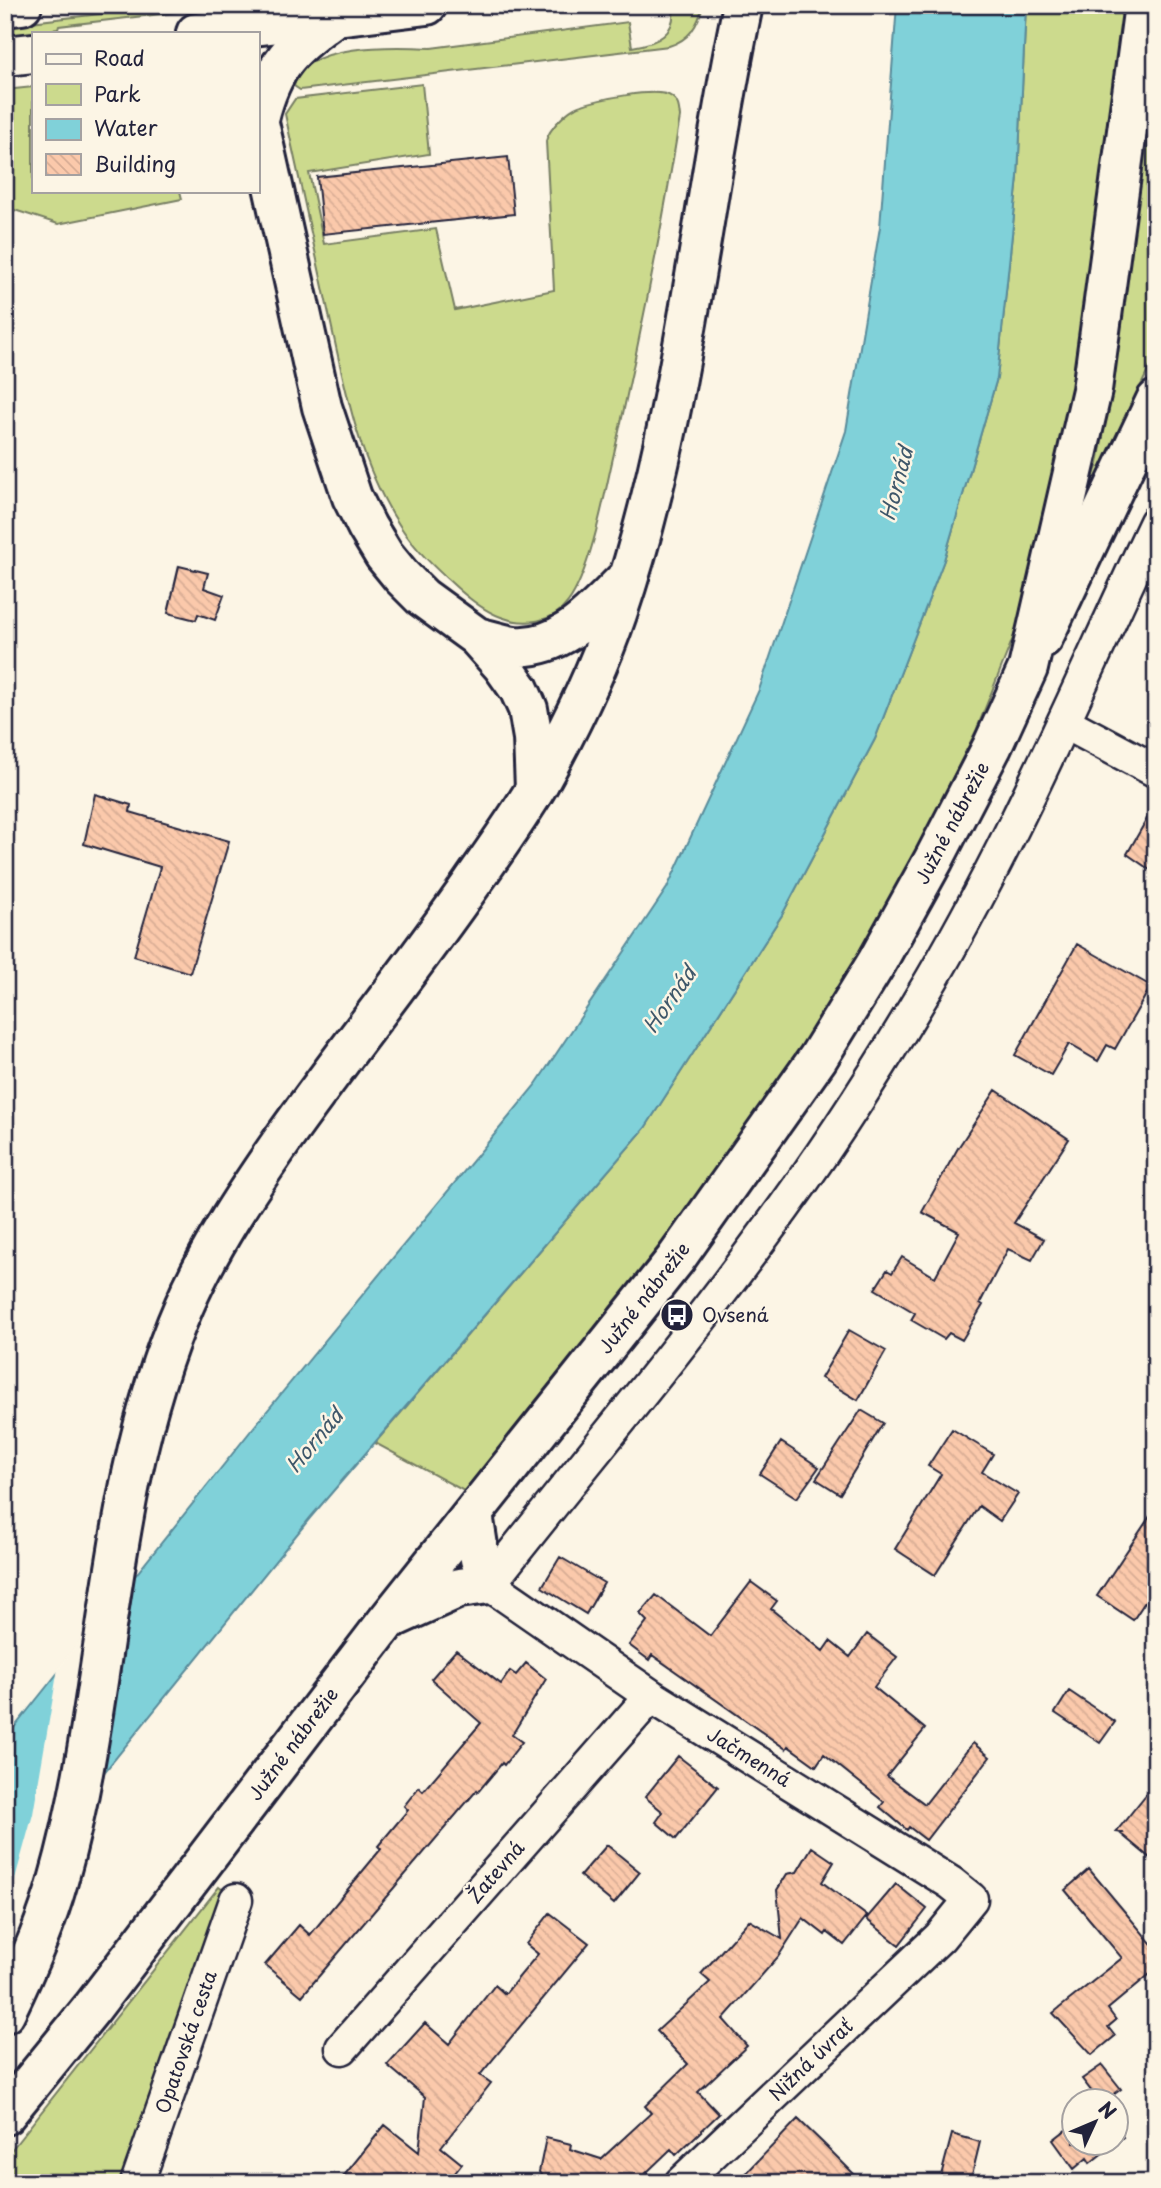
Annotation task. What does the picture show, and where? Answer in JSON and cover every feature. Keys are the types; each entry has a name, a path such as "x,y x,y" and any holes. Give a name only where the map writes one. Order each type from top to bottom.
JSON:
{"main road":[{"path":"5,7 22,5"},
{"path":"204,32 426,5"},
{"path":"5,2013 27,1968 58,1882 85,1754 127,1492 161,1366 183,1308 220,1236 256,1179 447,919 535,789 593,675 629,577 654,481 682,351 743,5"},
{"path":"1028,668 1092,390 1144,5"},
{"path":"259,113 276,71 290,52 337,15"},
{"path":"5,56 32,52"},
{"path":"259,121 319,396 352,498 378,546 402,577 422,597 477,637 519,689 528,709 533,738 535,789"},
{"name":"Južné nábrežie","path":"5,2115 92,2008 387,1621 675,1260 818,1058 877,962 992,747 1156,400"},
{"path":"477,637 514,646 535,645 552,640 569,632 590,615 629,577"},
{"path":"387,1621 459,1588 489,1584 480,1559 473,1514"}],"street":[{"path":"489,1584 736,1272 849,1113 922,997 982,890 1064,722 1156,522"},
{"path":"1064,722 1156,771"},
{"name":"Jačmenná","path":"489,1584 651,1696 951,1883 971,1899 940,1937"},
{"name":"Žatevná","path":"342,2048 651,1696"},
{"name":"Opatovská cesta","path":"137,2183 236,1900"},
{"name":"Nižná úvrať","path":"681,2183 940,1937"}],"green space":[{"path":"178,5 238,5 59,26 58,29 5,36 5,25"},
{"path":"673,5 703,5 692,31 669,46 300,90 294,86 301,72 314,61 353,50 431,48 628,22 632,47 663,36 672,24"},
{"path":"1026,5 1131,5 1090,326 1048,530 1015,633 976,731 904,875 845,979 787,1072 694,1202 464,1491 375,1443 645,1128 782,915 875,739 944,560 997,378 1018,177"},
{"path":"1156,62 1156,354 1093,486 1090,485 1098,464 1115,363 1153,66"},
{"path":"422,84 429,154 309,173 324,244 436,229 455,310 554,290 546,141 564,116 587,103 641,93 665,94 674,99 679,108 673,161 648,294 594,539 582,575 568,602 562,609 538,621 510,620 488,611 470,599 418,550 400,526 373,476 347,394 285,114 295,99"},
{"path":"32,87 32,192 180,192 182,199 58,224 5,207 5,90"},
{"path":"219,1887 236,1900 137,2183 5,2183 5,2158"}],"water":[{"name":"Hornád","path":"897,5 1026,5 1018,177 997,378 944,560 875,739 782,915 645,1128 310,1518 5,1895 5,1739 253,1428 536,1084 667,888 759,690 846,431 880,227"}],"pier":[{"path":"136,1570 104,1779 11,1893 33,1814 58,1668"}],"building":[{"path":"508,157 514,214 323,234 317,177"},
{"path":"179,566 208,573 204,588 224,595 215,620 198,614 196,620 168,613"},
{"path":"95,794 131,805 130,812 229,841 190,973 134,956 160,867 84,844"},
{"path":"1156,803 1156,874 1127,854"},
{"path":"1077,944 1151,986 1115,1049 1107,1045 1098,1061 1069,1044 1051,1075 1015,1055"},
{"path":"996,1090 1069,1139 1014,1223 1044,1239 1032,1260 1008,1249 980,1303 983,1305 962,1340 949,1333 944,1339 911,1320 915,1313 875,1289 887,1270 892,1273 902,1257 935,1277 959,1232 922,1212 958,1148"},
{"path":"849,1330 886,1351 858,1400 821,1378"},
{"path":"861,1410 883,1423 840,1494 816,1479"},
{"path":"952,1429 993,1454 982,1472 1018,1494 1000,1521 979,1506 935,1575 895,1549 941,1474 928,1466"},
{"path":"781,1442 819,1467 797,1498 760,1474"},
{"path":"1156,1507 1156,1585 1133,1620 1097,1596"},
{"path":"560,1557 604,1583 586,1614 542,1587"},
{"path":"751,1582 777,1601 771,1609 823,1651 830,1641 850,1657 867,1634 897,1657 874,1687 925,1729 887,1776 925,1804 973,1743 990,1757 926,1840 909,1827 907,1830 880,1807 884,1802 824,1754 816,1766 788,1746 786,1749 652,1655 649,1660 629,1645 647,1621 640,1614 656,1595 710,1636"},
{"path":"456,1650 501,1684 510,1671 516,1675 526,1663 546,1679 512,1735 522,1742 504,1765 502,1763 478,1792 477,1790 302,1996 265,1965 299,1925 310,1935 381,1849 378,1846 408,1810 404,1806 419,1787 423,1791 481,1723 431,1679"},
{"path":"1069,1691 1115,1722 1100,1743 1055,1713"},
{"path":"678,1756 718,1787 676,1839 656,1822 663,1812 645,1797"},
{"path":"1156,1782 1156,1863 1121,1834 1123,1833 1116,1832"},
{"path":"607,1845 640,1872 614,1904 580,1876"},
{"path":"812,1847 834,1862 822,1882 867,1916 844,1945 803,1918 778,1957 723,2019 747,2046 698,2092 719,2114 676,2155 671,2149 646,2173 660,2177 659,2183 547,2183 539,2172 546,2138 571,2144 570,2149 601,2159 651,2113 645,2106 688,2064 657,2031 710,1982 701,1974 749,1920 782,1939 777,1890 787,1874 797,1872"},
{"path":"1089,1869 1156,1949 1156,1969 1108,2009 1116,2020 1108,2027 1115,2036 1092,2055 1053,2013 1122,1958 1065,1890"},
{"path":"896,1884 927,1909 899,1945 866,1919"},
{"path":"550,1913 589,1943 480,2075 491,2083 441,2147 462,2164 451,2178 457,2183 338,2183 385,2125 419,2152 425,2097 387,2065 425,2023 449,2044 495,1985 505,1994 538,1954 526,1944"},
{"path":"1102,2065 1119,2086 1087,2086 1082,2079"},
{"path":"798,2119 825,2145 863,2183 737,2183"},
{"path":"952,2134 980,2142 970,2183 939,2183"},
{"path":"1060,2134 1060,2150 1053,2140"},
{"path":"1065,2156 1099,2156 1090,2163 1087,2158 1074,2169"}],"place":[{"name":"Ovsená","path":"677,1315"}]}
